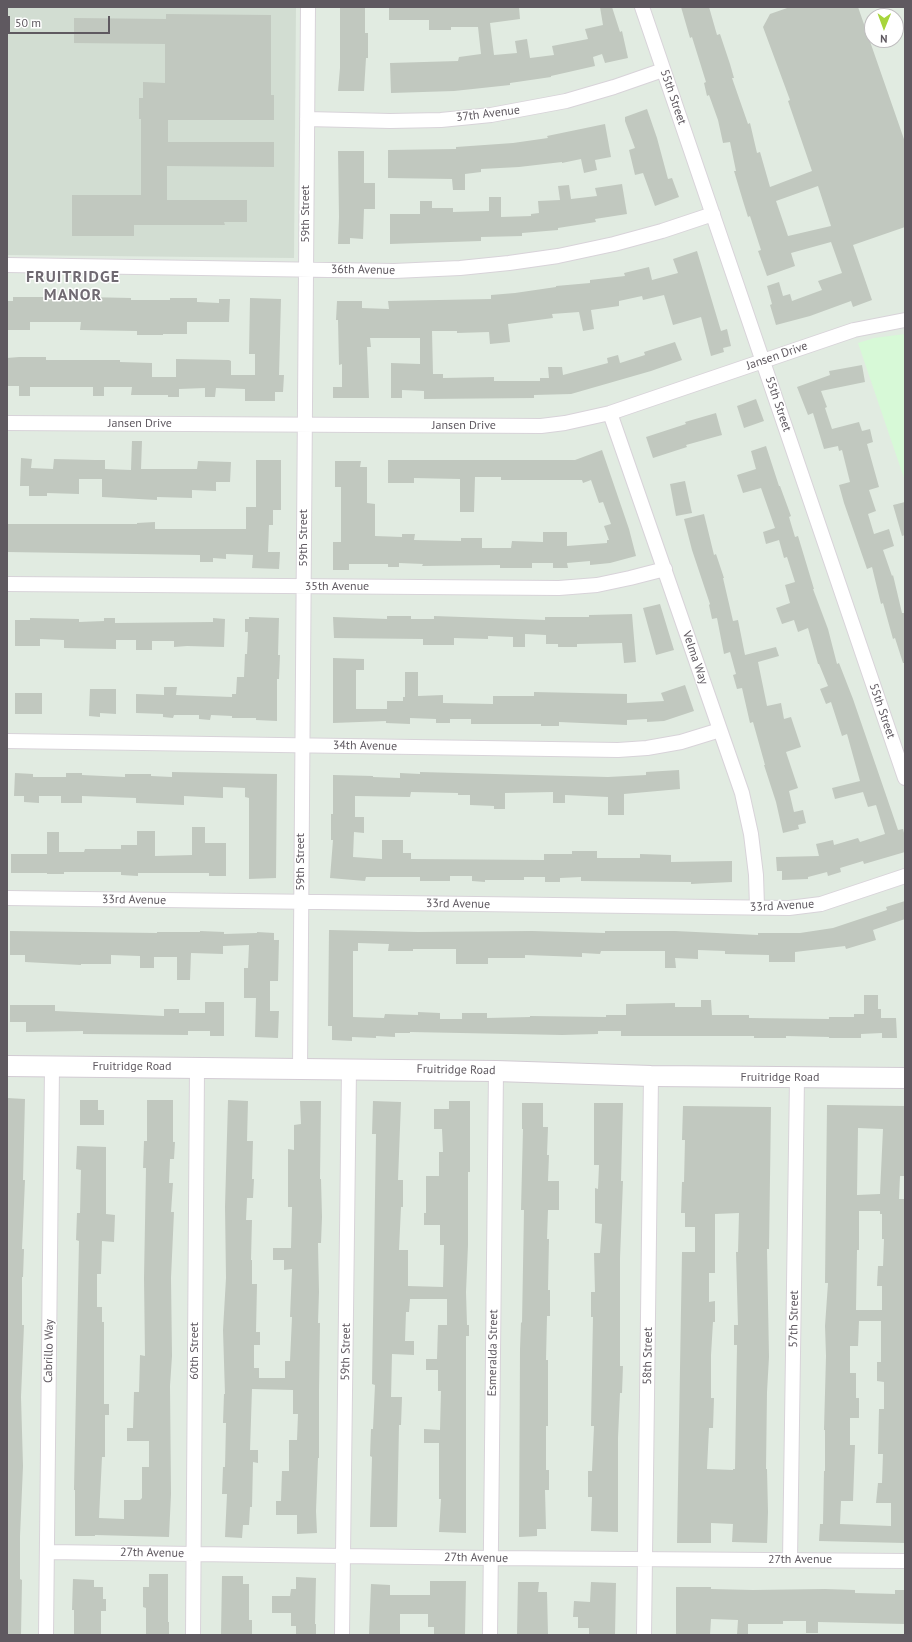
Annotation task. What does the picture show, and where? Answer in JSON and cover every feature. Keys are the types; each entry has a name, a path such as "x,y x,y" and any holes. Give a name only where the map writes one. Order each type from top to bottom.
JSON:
{"main road":[{"name":"Fruitridge Road","path":"7,1066 496,1070 651,1076 905,1078"}],"street":[{"name":"59th Street","path":"300,1069 308,7"},
{"name":"55th Street","path":"642,7 905,778"},
{"name":"37th Avenue","path":"307,119 390,121 441,120 491,114 566,101 614,88 663,70"},
{"name":"36th Avenue","path":"7,265 401,270 460,268 558,256 614,244 662,231 713,214"},
{"name":"Jansen Drive","path":"7,423 541,426 565,423 610,413 854,330 905,320"},
{"name":"Velma Way","path":"610,413 742,793 751,834 756,875 757,907"},
{"name":"35th Avenue","path":"7,584 559,588 603,584 665,569"},
{"name":"34th Avenue","path":"7,741 618,750 647,748 681,742 720,730"},
{"name":"33rd Avenue","path":"7,898 803,907 821,904 905,876"},
{"name":"Cabrillo Way","path":"46,1635 52,1067"},
{"name":"60th Street","path":"193,1635 198,1068"},
{"name":"59th Street","path":"342,1635 349,1069"},
{"name":"Esmeralda Street","path":"490,1635 496,1070"},
{"name":"58th Street","path":"644,1635 651,1076"},
{"name":"57th Street","path":"790,1560 797,1078"},
{"name":"27th Avenue","path":"47,1552 491,1558 905,1561"}],"shaded area":[{"path":"7,7 296,7 294,258 7,255"},
{"path":"905,334 905,481 858,343 874,338"}],"building":[{"path":"340,7 365,7 365,33 368,33 368,58 366,58 364,91 338,91 340,68"},
{"path":"389,7 519,7 520,19 490,23 494,55 517,53 515,41 527,39 530,58 554,55 552,46 588,39 585,29 603,25 600,7 612,7 620,32 622,31 628,58 605,63 602,54 593,57 595,66 551,77 510,83 510,85 454,91 391,93 390,63 458,61 459,57 481,54 478,27 451,27 451,30 429,30 429,20 389,20"},
{"path":"681,7 709,7 717,35 720,34 730,64 734,78 732,78 748,124 750,123 757,153 760,152 770,187 812,171 788,101 790,100 763,27 770,14 790,7 858,7 864,24 864,48 872,48 905,142 905,227 853,245 872,300 853,307 851,301 810,316 776,325 770,305 772,304 767,286 779,282 783,296 790,294 792,301 822,290 818,281 842,273 831,242 791,253 795,266 767,276 758,251 761,250 750,216 748,217 734,171 736,171 730,142 723,143 718,120 709,95 707,96 704,83 706,82 692,37 690,38","holes":["818,186 831,226 788,236 776,201"]},
{"path":"166,14 271,15 271,95 274,95 274,120 168,120 168,142 274,142 274,167 167,166 167,200 247,200 247,222 224,222 225,225 134,225 134,236 72,236 72,195 141,195 141,119 139,119 139,98 143,98 143,82 165,83 165,44 74,43 74,18 166,19"},
{"path":"647,109 657,138 668,179 672,178 679,197 655,206 643,173 635,175 629,150 635,148 625,121 625,117"},
{"path":"605,124 611,157 595,160 597,170 584,173 581,159 562,163 481,169 481,172 465,174 465,190 453,190 452,179 388,178 388,150 456,149 456,147 513,143 548,138 547,136"},
{"path":"338,151 364,151 364,183 375,183 375,209 364,209 363,239 350,238 350,244 338,244"},
{"path":"622,184 627,214 595,219 596,222 558,228 558,230 522,233 522,236 481,237 481,241 390,244 390,214 420,214 420,201 432,201 432,208 453,208 453,212 489,211 489,197 501,197 501,217 531,216 531,214 539,213 538,201 560,200 558,186 569,185 571,199 597,196 595,188"},
{"path":"697,251 721,331 727,329 731,346 723,348 724,352 711,356 701,317 673,325 664,295 643,300 642,296 619,301 619,306 591,310 594,329 583,331 579,312 552,314 553,318 508,324 510,342 490,344 489,332 457,333 457,331 432,331 433,374 443,374 443,378 494,377 494,381 540,381 540,378 549,378 548,367 562,367 563,375 608,363 607,358 618,355 620,363 645,355 644,352 675,342 682,360 651,371 571,394 534,395 534,398 424,399 424,391 402,390 402,398 391,398 391,363 420,364 420,338 370,338 371,347 367,347 369,398 333,398 333,387 342,387 342,364 339,365 338,320 336,320 337,301 362,301 362,308 389,309 388,301 491,299 491,295 590,283 590,280 625,276 624,273 649,267 652,280 678,273 673,259"},
{"path":"13,297 64,297 64,301 84,301 85,297 131,298 131,300 197,298 197,302 219,303 219,299 230,299 229,322 187,322 187,334 163,335 137,335 137,331 80,330 81,322 30,322 30,330 7,330 7,301 13,301"},
{"path":"250,298 281,299 279,375 284,375 283,392 275,392 275,401 245,401 245,389 216,388 215,397 205,397 205,388 179,389 179,397 168,397 168,395 131,395 132,387 104,387 104,396 93,396 93,387 30,387 30,396 19,396 19,386 7,386 7,358 19,357 46,357 46,360 120,360 120,362 152,363 152,377 176,377 176,359 229,360 231,361 231,375 255,375 255,354 249,354"},
{"path":"862,365 865,382 821,391 827,407 825,408 832,429 859,422 862,431 870,429 873,442 867,444 879,487 869,490 876,511 868,514 874,534 889,529 894,546 883,550 892,576 893,575 902,613 905,613 905,663 903,663 895,638 893,639 883,603 881,604 872,567 867,569 844,503 839,485 850,482 842,450 839,451 838,446 824,449 813,413 808,415 797,387 830,375 829,371"},
{"path":"756,399 764,421 744,428 737,406"},
{"path":"716,413 722,435 686,445 687,447 653,458 646,437 686,424 685,422"},
{"path":"132,441 142,441 141,469 197,469 198,461 231,462 230,482 216,482 216,491 192,490 192,498 157,497 157,500 102,497 102,479 79,479 79,494 47,493 47,496 29,496 29,486 20,486 21,458 32,459 31,468 53,469 54,459 105,460 105,469 131,470"},
{"path":"766,446 779,486 791,516 789,517 795,537 798,536 813,589 828,629 837,664 839,663 853,699 898,830 903,829 905,837 905,852 864,864 863,861 840,868 841,872 828,876 827,872 808,877 808,879 782,880 782,871 777,871 776,857 819,856 816,844 833,840 834,845 858,838 860,842 885,834 876,805 868,807 863,792 835,799 832,788 860,781 847,734 842,736 831,702 826,704 820,689 828,686 818,664 808,628 798,632 794,620 782,624 776,608 790,603 785,585 795,582 787,557 784,558 779,540 766,544 763,532 775,528 761,488 743,493 737,475 756,469 751,451"},
{"path":"602,450 629,529 636,556 610,563 590,565 590,561 567,563 568,568 553,568 553,563 532,563 532,568 500,568 500,565 422,566 423,564 399,563 399,567 388,567 388,564 349,564 349,570 333,570 333,542 341,542 341,487 335,487 335,461 361,461 360,467 367,467 367,503 375,504 375,536 402,537 402,534 415,534 414,540 461,541 461,538 482,538 482,548 511,548 512,541 543,542 543,532 567,532 567,546 607,543 607,540 609,540 604,526 611,524 603,502 599,503 591,480 583,483 582,480 501,480 501,477 475,477 474,512 460,512 460,479 414,478 414,483 388,483 388,460 575,460"},
{"path":"256,460 281,460 281,510 273,510 273,525 269,525 268,552 280,552 279,569 252,568 253,555 226,554 226,559 213,558 213,562 200,562 200,555 7,552 7,524 137,524 155,522 155,529 246,529 246,507 256,507"},
{"path":"685,481 692,513 676,516 670,484"},
{"path":"905,502 905,535 902,536 893,505"},
{"path":"704,514 714,555 716,554 724,578 733,621 738,620 745,655 776,647 779,656 758,662 767,706 781,703 784,719 791,717 801,747 786,752 798,788 789,791 794,812 803,810 806,823 798,825 799,829 783,833 776,802 764,765 753,722 750,723 742,688 737,689 733,675 736,674 730,652 724,654 717,618 712,619 710,604 692,550 684,519"},
{"path":"660,604 674,650 656,655 643,608"},
{"path":"632,614 636,662 624,663 622,643 577,644 577,647 558,647 558,644 546,644 546,635 525,634 525,647 513,647 513,637 488,636 488,639 454,638 454,645 423,645 423,639 334,638 333,617 387,619 387,616 411,616 411,619 434,619 434,616 545,620 545,617 589,617 589,615"},
{"path":"249,617 279,618 278,655 280,655 279,679 277,679 277,721 211,715 210,720 199,719 199,715 174,715 173,718 163,717 163,714 136,713 136,694 164,695 164,687 177,687 176,695 232,697 232,694 236,694 237,677 244,677 248,632 245,632 245,619 249,619"},
{"path":"30,618 79,619 79,622 104,621 104,618 115,618 115,623 213,622 213,618 225,619 224,647 174,647 174,641 152,641 152,650 136,650 136,640 116,640 116,649 64,648 64,640 40,639 40,646 15,646 15,620 30,620"},
{"path":"333,658 364,659 364,670 356,670 356,709 387,709 387,701 403,701 403,697 405,697 405,672 418,672 418,696 443,695 443,703 493,704 493,696 534,696 534,692 627,694 627,703 664,701 661,693 685,685 694,711 664,721 647,722 647,719 627,720 627,725 559,722 559,726 541,726 541,724 471,724 471,719 450,719 450,723 436,723 436,719 410,718 410,724 386,723 386,721 333,723"},
{"path":"90,689 116,689 116,714 100,713 100,717 89,716"},
{"path":"15,693 42,693 42,714 15,714"},
{"path":"679,770 680,789 624,794 624,815 608,815 608,797 565,795 565,803 553,803 553,792 505,793 505,809 494,809 494,806 470,805 470,795 458,795 458,793 411,792 410,797 355,796 355,817 364,817 364,833 354,832 353,857 382,859 382,840 403,840 403,853 411,853 411,859 544,860 544,854 572,854 572,851 597,851 597,858 640,858 640,854 671,855 671,862 732,861 732,882 691,884 691,882 581,881 581,877 560,878 560,882 545,882 545,877 524,877 524,880 485,880 485,882 472,881 472,876 450,876 450,881 420,881 420,877 366,877 365,881 330,878 333,840 331,840 331,814 333,814 333,775 400,778 400,773 420,774 420,772 608,777 646,775 646,772"},
{"path":"172,772 277,774 276,878 249,879 249,798 245,797 245,788 223,787 223,798 184,796 184,805 136,803 136,798 82,796 82,803 61,803 61,796 39,796 39,803 24,802 24,796 14,796 15,773 33,774 33,777 66,777 66,773 82,773 82,775 125,777 125,774 151,774 151,776 172,777"},
{"path":"192,827 205,827 205,843 226,843 226,876 209,876 209,873 138,873 138,876 121,875 121,872 64,872 64,874 11,873 11,854 47,854 47,832 59,832 59,852 84,852 85,849 121,849 121,845 137,845 137,831 155,831 155,856 192,855"},
{"path":"905,901 905,919 873,930 876,940 846,949 845,946 795,952 795,962 769,962 769,955 725,954 725,951 698,950 698,959 675,958 676,968 665,968 665,951 601,951 600,954 582,953 582,957 525,955 525,958 488,958 488,964 456,964 456,949 413,949 413,951 388,951 389,944 358,943 358,951 353,951 353,1017 384,1018 385,1014 418,1015 418,1012 440,1013 440,1019 462,1019 462,1013 487,1013 487,1018 530,1016 606,1017 606,1015 626,1015 626,1004 675,1003 675,1007 701,1007 701,1000 711,1000 712,1015 749,1015 749,1018 829,1019 829,1017 854,1017 854,1014 864,1014 864,995 878,995 878,1009 881,1009 881,1018 896,1018 897,1038 882,1038 882,1033 861,1034 861,1038 786,1036 786,1038 754,1038 754,1036 621,1036 621,1031 598,1031 598,1034 562,1035 410,1032 395,1033 395,1037 352,1037 352,1041 332,1040 332,1026 328,1026 329,930 418,932 532,931 605,933 605,931 675,931 758,935 758,933 800,933 833,928 887,910 886,907"},
{"path":"10,931 157,933 200,931 224,932 224,934 257,932 274,933 274,940 279,940 278,981 270,981 270,1011 279,1011 278,1038 255,1037 256,998 244,998 244,968 248,968 249,945 223,946 223,954 191,953 190,980 177,980 177,957 154,957 154,968 140,968 140,956 111,955 111,964 81,965 25,962 25,955 10,955"},
{"path":"205,1002 224,1002 224,1036 210,1036 210,1031 188,1031 188,1035 83,1034 83,1031 26,1032 26,1022 10,1022 10,1005 55,1005 55,1011 164,1016 164,1009 179,1009 179,1013 205,1013"},
{"path":"7,1098 25,1099 23,1180 25,1180 22,1249 24,1249 22,1277 22,1325 24,1325 21,1397 23,1466 20,1536 20,1579 22,1580 21,1635 7,1635"},
{"path":"80,1100 98,1100 98,1110 104,1110 104,1125 80,1125"},
{"path":"147,1100 173,1100 173,1142 175,1142 174,1159 170,1159 169,1183 173,1183 171,1212 174,1212 171,1278 171,1494 169,1537 95,1535 75,1536 74,1490 79,1241 76,1240 77,1213 80,1213 81,1170 76,1169 77,1146 106,1147 106,1214 115,1215 114,1242 102,1241 101,1274 97,1274 97,1307 102,1307 102,1322 104,1322 104,1404 109,1404 109,1415 105,1415 105,1457 102,1457 99,1518 124,1519 124,1500 140,1500 142,1498 142,1467 149,1467 149,1441 127,1441 127,1428 133,1428 134,1392 139,1392 140,1355 145,1356 144,1278 146,1168 143,1168 144,1141 147,1141"},
{"path":"228,1100 248,1101 247,1141 253,1141 253,1198 247,1198 246,1220 252,1220 252,1284 257,1284 256,1332 260,1332 260,1345 254,1345 254,1368 259,1368 259,1378 285,1378 285,1361 290,1361 292,1269 284,1270 284,1260 273,1260 273,1248 291,1248 292,1207 288,1207 288,1149 294,1150 294,1125 301,1124 300,1101 321,1101 320,1179 322,1217 321,1243 318,1243 318,1323 320,1323 319,1458 316,1511 317,1533 297,1534 297,1515 276,1515 276,1501 281,1501 282,1471 289,1471 289,1440 297,1440 298,1414 293,1414 293,1390 252,1389 250,1450 258,1450 258,1463 253,1462 252,1507 250,1507 249,1525 243,1525 242,1538 225,1537 227,1494 222,1494 223,1467 225,1467 226,1423 223,1423 225,1394 223,1330 226,1278 225,1207"},
{"path":"373,1101 401,1102 398,1180 403,1180 403,1207 401,1207 399,1250 408,1250 408,1286 443,1287 444,1245 440,1245 440,1225 424,1225 424,1213 426,1213 426,1176 439,1176 439,1152 443,1152 442,1129 434,1129 434,1109 449,1109 449,1101 470,1101 470,1172 468,1172 468,1245 466,1292 467,1325 469,1325 469,1336 466,1336 466,1533 439,1532 441,1499 439,1499 439,1443 424,1443 424,1429 440,1430 441,1391 438,1391 438,1370 426,1370 426,1359 437,1359 438,1325 447,1325 447,1299 410,1299 409,1312 406,1312 405,1341 414,1341 414,1355 392,1354 391,1397 402,1397 401,1425 399,1425 397,1527 370,1527 372,1457 370,1456 375,1385 372,1384 376,1134 372,1134"},
{"path":"522,1103 543,1103 543,1127 548,1127 548,1181 559,1181 559,1210 548,1210 547,1239 549,1239 548,1290 550,1290 550,1316 547,1316 546,1360 548,1360 548,1426 546,1426 546,1470 549,1470 549,1490 545,1490 546,1529 537,1529 537,1536 519,1537 520,1349 521,1322 522,1323 524,1210 521,1210 523,1129"},
{"path":"594,1103 623,1103 621,1181 623,1181 620,1258 620,1366 623,1366 618,1438 618,1532 591,1531 592,1497 588,1497 588,1471 592,1471 594,1426 591,1426 593,1317 591,1317 591,1292 595,1292 594,1253 600,1253 602,1224 595,1223 595,1188 598,1189 599,1165 594,1165"},
{"path":"827,1105 905,1106 905,1176 900,1176 899,1199 905,1199 905,1543 819,1541 820,1524 823,1524 825,1471 825,1326 828,1283 825,1283","holes":["858,1128 883,1129 880,1194 857,1195","859,1211 880,1211 880,1214 882,1214 882,1239 884,1239 883,1266 878,1266 877,1286 882,1286 882,1310 856,1310 857,1250 859,1250","859,1321 881,1321 881,1362 877,1362 877,1381 884,1382 884,1409 879,1409 878,1454 883,1454 882,1483 878,1483 876,1503 891,1503 891,1526 840,1524 841,1501 853,1501 855,1445 850,1445 850,1418 859,1418 859,1398 856,1398 856,1373 850,1373 850,1346 858,1346"]},
{"path":"683,1106 771,1107 769,1249 767,1249 769,1357 766,1469 768,1512 767,1543 732,1542 733,1524 711,1523 711,1543 677,1543 682,1252 695,1252 695,1227 685,1227 685,1213 681,1213 682,1182 684,1182 685,1140 682,1140","holes":["739,1213 738,1252 736,1252 738,1325 734,1325 734,1345 737,1345 735,1469 707,1469 709,1428 713,1428 714,1398 711,1398 711,1355 713,1322 715,1322 715,1301 709,1302 709,1273 715,1273 715,1214"]},
{"path":"149,1574 168,1574 169,1635 146,1635 146,1608 143,1607 143,1587 149,1587"},
{"path":"222,1576 243,1576 243,1584 249,1584 249,1620 252,1620 252,1635 221,1635"},
{"path":"296,1577 316,1578 316,1635 296,1635 296,1626 291,1626 291,1613 272,1613 272,1596 290,1596 291,1589 296,1589"},
{"path":"73,1579 94,1580 94,1587 103,1587 103,1599 106,1599 106,1611 101,1611 101,1635 74,1635 74,1610 72,1610"},
{"path":"430,1581 466,1581 465,1635 434,1635 434,1627 428,1627 428,1614 400,1614 400,1635 369,1635 371,1584 390,1585 390,1595 430,1595"},
{"path":"518,1582 539,1582 538,1592 547,1592 548,1635 517,1635"},
{"path":"591,1582 616,1583 615,1635 589,1635 589,1628 578,1628 578,1617 573,1617 574,1601 590,1602"},
{"path":"676,1587 711,1587 711,1589 753,1590 825,1589 855,1590 855,1593 895,1594 895,1590 905,1590 905,1624 818,1622 818,1633 806,1633 806,1621 783,1621 783,1624 748,1624 748,1635 737,1635 738,1620 711,1619 710,1635 676,1635"}],"district":[{"name":"FRUITRIDGE MANOR","path":"73,286"}]}
